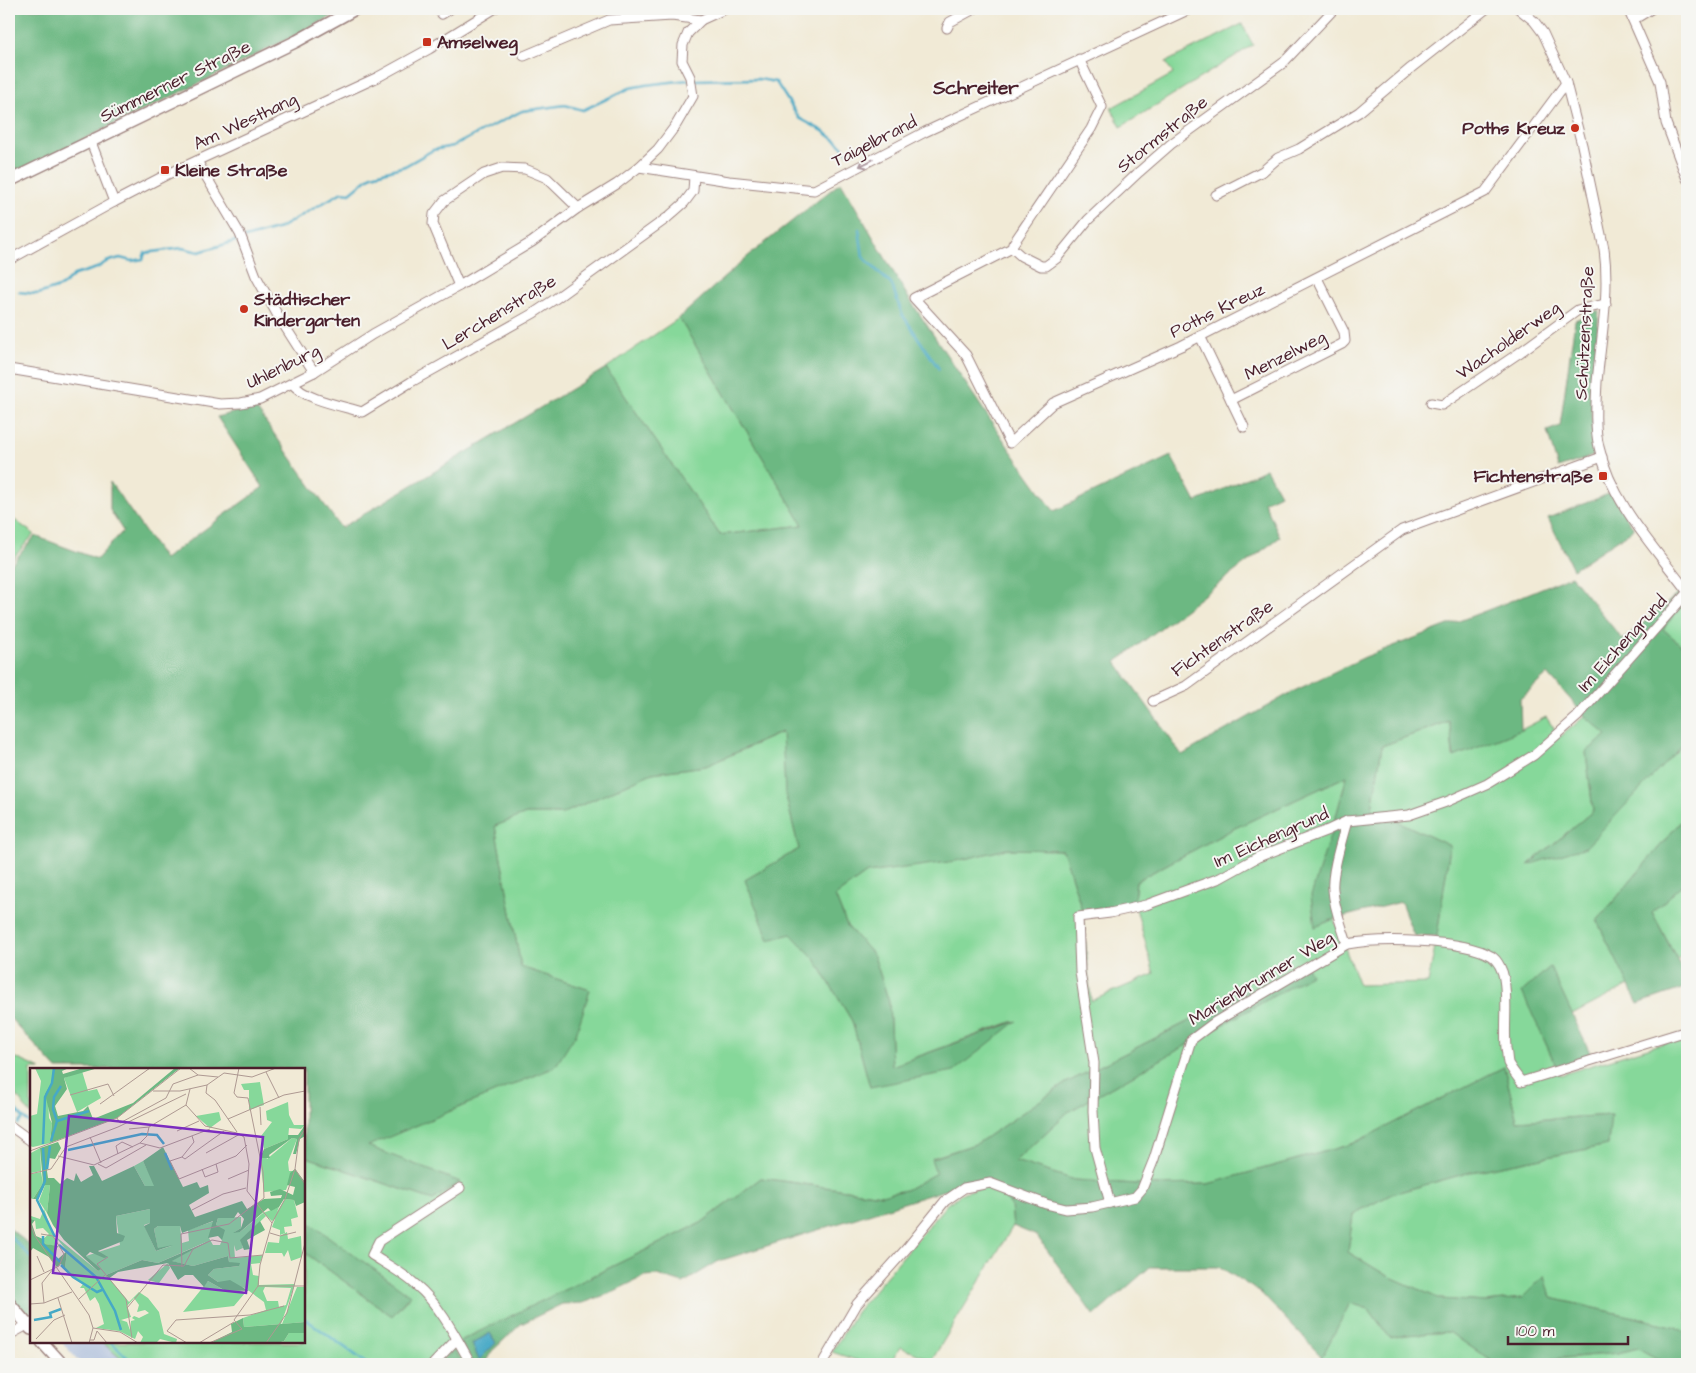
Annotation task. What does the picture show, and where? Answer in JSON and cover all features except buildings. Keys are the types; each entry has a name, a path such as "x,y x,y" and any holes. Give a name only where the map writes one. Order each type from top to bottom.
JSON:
{"main road":[{"name":"Sümmerner Straße","path":"9,181 297,41 355,9"},
{"path":"9,1303 30,1325"},
{"path":"43,1343 62,1364"}],"street":[{"path":"438,9 442,14 450,9"},
{"name":"Am Westhang","path":"9,260 114,202 196,161 378,77 429,49 494,9"},
{"path":"524,56 609,20 672,16 701,20 725,9"},
{"path":"946,28 950,22 974,9"},
{"name":"Taigelbrand","path":"638,167 694,176 814,190 925,132 1190,9"},
{"name":"Stormstraße","path":"1012,248 1021,256 1041,266 1046,266 1056,258 1088,220 1145,166 1171,144 1283,63 1334,9"},
{"path":"1216,195 1263,171 1278,158 1299,149 1359,112 1486,9"},
{"name":"Schützenstraße","path":"1519,9 1534,21 1543,33 1566,83 1581,139 1604,250 1606,304 1597,382 1598,444 1613,488 1687,592"},
{"path":"1628,9 1660,82 1666,123 1687,179"},
{"path":"1633,20 1651,9"},
{"name":"Uhlenburg","path":"9,369 220,404 241,403 260,399 314,372 373,334 460,286 532,242 578,208 617,184 658,149 676,125 693,96 690,77 682,61 683,45 688,33 701,20"},
{"path":"1012,248 1091,129 1102,107 1079,60"},
{"name":"Poths Kreuz","path":"1012,248 914,298 966,355 1010,443 1053,403 1181,346 1485,192 1566,83"},
{"path":"91,142 114,202"},
{"path":"196,161 240,234 256,276 314,372"},
{"path":"460,286 433,224 434,214 444,201 484,174 502,168 525,169 547,178 578,208"},
{"name":"Lerchenstraße","path":"292,383 296,389 303,393 325,402 362,412 555,299 662,222 684,203 693,191 694,176"},
{"name":"Menzelweg","path":"1231,400 1342,344 1345,336 1344,332 1317,278"},
{"name":"Wacholderweg","path":"1431,403 1442,405 1578,310 1606,304"},
{"name":"Menzelweg","path":"1200,336 1244,427"},
{"name":"Fichtenstraße","path":"1153,701 1186,686 1402,530 1602,457"},
{"name":"Im Eichengrund","path":"1110,1203 1095,1148 1093,1111 1094,1063 1080,972 1078,917 1110,913 1146,905 1220,878 1258,857 1347,821 1409,815 1446,802 1487,784 1534,755 1577,717 1687,592"},
{"path":"1347,821 1332,888 1335,906 1348,944"},
{"name":"Marienbrunner Weg","path":"822,1364 857,1304 907,1248 945,1201 964,1188 990,1183 1046,1204 1066,1209 1092,1207 1135,1197 1142,1189 1154,1159 1191,1040 1215,1022 1348,944 1364,940 1437,942 1471,949 1492,956 1500,965 1504,977 1508,1062 1521,1082 1687,1031"},
{"path":"9,1125 30,1141"},
{"path":"460,1188 379,1241 372,1254 416,1284 431,1300 470,1364"},
{"path":"9,1335 30,1325"},
{"path":"433,1364 456,1340"}],"shaded area":[{"path":"63,1343 103,1343 127,1364 81,1364"}],"green space":[{"path":"9,9 347,9 206,80 9,175"},
{"path":"1242,24 1253,45 1121,127 1111,108 1173,74 1166,62"},
{"path":"841,182 908,297 1009,448 1054,511 1171,456 1196,502 1266,469 1280,494 1264,502 1280,537 1116,662 1182,755 1292,692 1365,657 1571,576 1623,640 1680,592 1687,598 1687,605 1683,604 1663,629 1687,650 1687,740 1586,847 1528,865 1593,811 1586,752 1607,735 1585,716 1548,674 1520,699 1521,730 1454,757 1449,721 1382,746 1372,809 1450,846 1437,936 1414,936 1401,902 1334,919 1315,927 1311,896 1347,776 1235,828 1136,881 1134,901 1083,913 1063,850 1007,849 956,861 867,873 835,896 847,926 874,956 889,1002 892,1066 1017,1021 954,1071 870,1087 852,1021 815,959 791,934 769,940 745,880 799,849 785,792 782,732 706,766 652,773 562,814 526,814 495,826 521,967 590,990 576,1034 555,1067 368,1146 460,1182 433,1200 305,1156 305,1068 56,1068 9,1017 9,567 35,536 97,559 123,531 110,510 110,482 164,559 263,487 217,417 255,407 341,528 606,368 720,535 803,525 679,318 747,257"},
{"path":"1599,310 1591,412 1596,455 1558,468 1547,431 1560,426 1575,320"},
{"path":"679,318 803,525 720,535 606,368"},
{"path":"1611,493 1634,529 1573,569 1548,518"},
{"path":"9,516 34,534 9,563"},
{"path":"1683,604 1687,605 1687,650 1663,629"},
{"path":"1585,716 1608,735 1586,752 1593,811 1529,864 1675,753 1687,740 1687,814 1597,921 1629,985 1572,1015 1550,967 1523,992 1560,1075 1687,1036 1687,1334 1677,1327 1551,1298 1522,1298 1486,1302 1440,1299 1386,1275 1348,1252 1353,1214 1392,1194 1471,1172 1608,1145 1610,1115 1517,1121 1504,1067 1352,1144 1208,1184 1151,1185 1075,1180 1015,1161 1068,1112 1310,975 1304,963 1066,1083 978,1143 932,1158 936,1173 906,1190 882,1195 761,1178 701,1223 460,1341 469,1364 127,1364 103,1343 305,1343 305,1253 392,1316 410,1296 305,1220 305,1156 433,1200 460,1182 367,1146 555,1067 590,990 521,967 495,826 526,814 562,814 652,773 706,766 783,732 785,792 799,849 745,880 815,959 852,1021 870,1087 1014,1021 892,1066 889,1002 874,956 847,926 835,896 867,873 959,860 1007,849 1063,850 1083,913 1091,1001 1154,974 1134,901 1136,881 1235,828 1347,776 1335,820 1315,927 1334,919 1359,985 1428,983 1450,846 1372,809 1382,746 1450,721 1453,757 1521,730 1546,717 1560,737"},
{"path":"1687,814 1687,881 1652,912 1687,979 1687,987 1638,1004 1597,921"},
{"path":"1687,881 1687,953 1677,959 1652,912"},
{"path":"1305,963 1311,975 1068,1112 1015,1161 1075,1180 1151,1185 1208,1184 1352,1144 1504,1067 1517,1121 1611,1115 1608,1145 1471,1172 1392,1194 1353,1214 1348,1252 1386,1275 1440,1299 1486,1302 1522,1298 1545,1275 1551,1298 1677,1327 1687,1334 1687,1364 1667,1364 1638,1348 1618,1353 1496,1364 1449,1332 1390,1338 1369,1309 1350,1303 1322,1357 1261,1293 1220,1267 1150,1267 1094,1316 1037,1236 1013,1226 1011,1205 991,1186 964,1184 719,1261 683,1283 657,1275 645,1276 608,1294 583,1303 562,1304 521,1324 492,1351 484,1364 473,1364 460,1341 701,1223 761,1178 881,1195 906,1190 936,1173 931,1159 978,1143 1066,1083"},
{"path":"1550,967 1592,1057 1557,1068 1522,992"},
{"path":"9,1057 39,1068 30,1068 30,1114 9,1085"},
{"path":"991,1186 1011,1205 1013,1226 932,1360 900,1347 891,1364 868,1364 832,1352 857,1311 947,1204 964,1192"},
{"path":"305,1220 410,1295 392,1316 305,1253"},
{"path":"9,1228 30,1245 30,1315 9,1296"},
{"path":"1350,1303 1369,1309 1390,1338 1449,1332 1496,1364 1317,1364"},
{"path":"1638,1348 1667,1364 1502,1364 1618,1353"},
{"path":"453,1350 464,1364 441,1364"}],"water":[{"path":"490,1333 496,1343 479,1360 472,1344"}],"waterway":[{"path":"694,80 759,79 776,82 799,118 823,131 839,143 848,153"},
{"path":"245,238 280,228 342,192 350,193 372,175 405,166 433,150 453,146 522,111 565,105 583,110 630,88 688,80"},
{"path":"859,229 863,257 892,285 902,314 939,369"},
{"path":"19,292 38,294 62,286 74,275 120,258 132,261 143,259 145,253 182,248 199,252 239,240"},
{"path":"9,1102 30,1123"},
{"path":"18,1124 23,1118"},
{"path":"9,1235 30,1257"},
{"path":"305,1319 368,1364"},
{"path":"112,1343 134,1364"}],"place":[{"name":"Amselweg","path":"427,42"},
{"name":"Poths Kreuz","path":"1575,128"},
{"name":"Kleine Straße","path":"165,170"},
{"name":"Städtischer Kindergarten","path":"244,309"},
{"name":"Fichtenstraße","path":"1603,476"}],"district":[{"name":"Schreiter","path":"976,87"}]}
